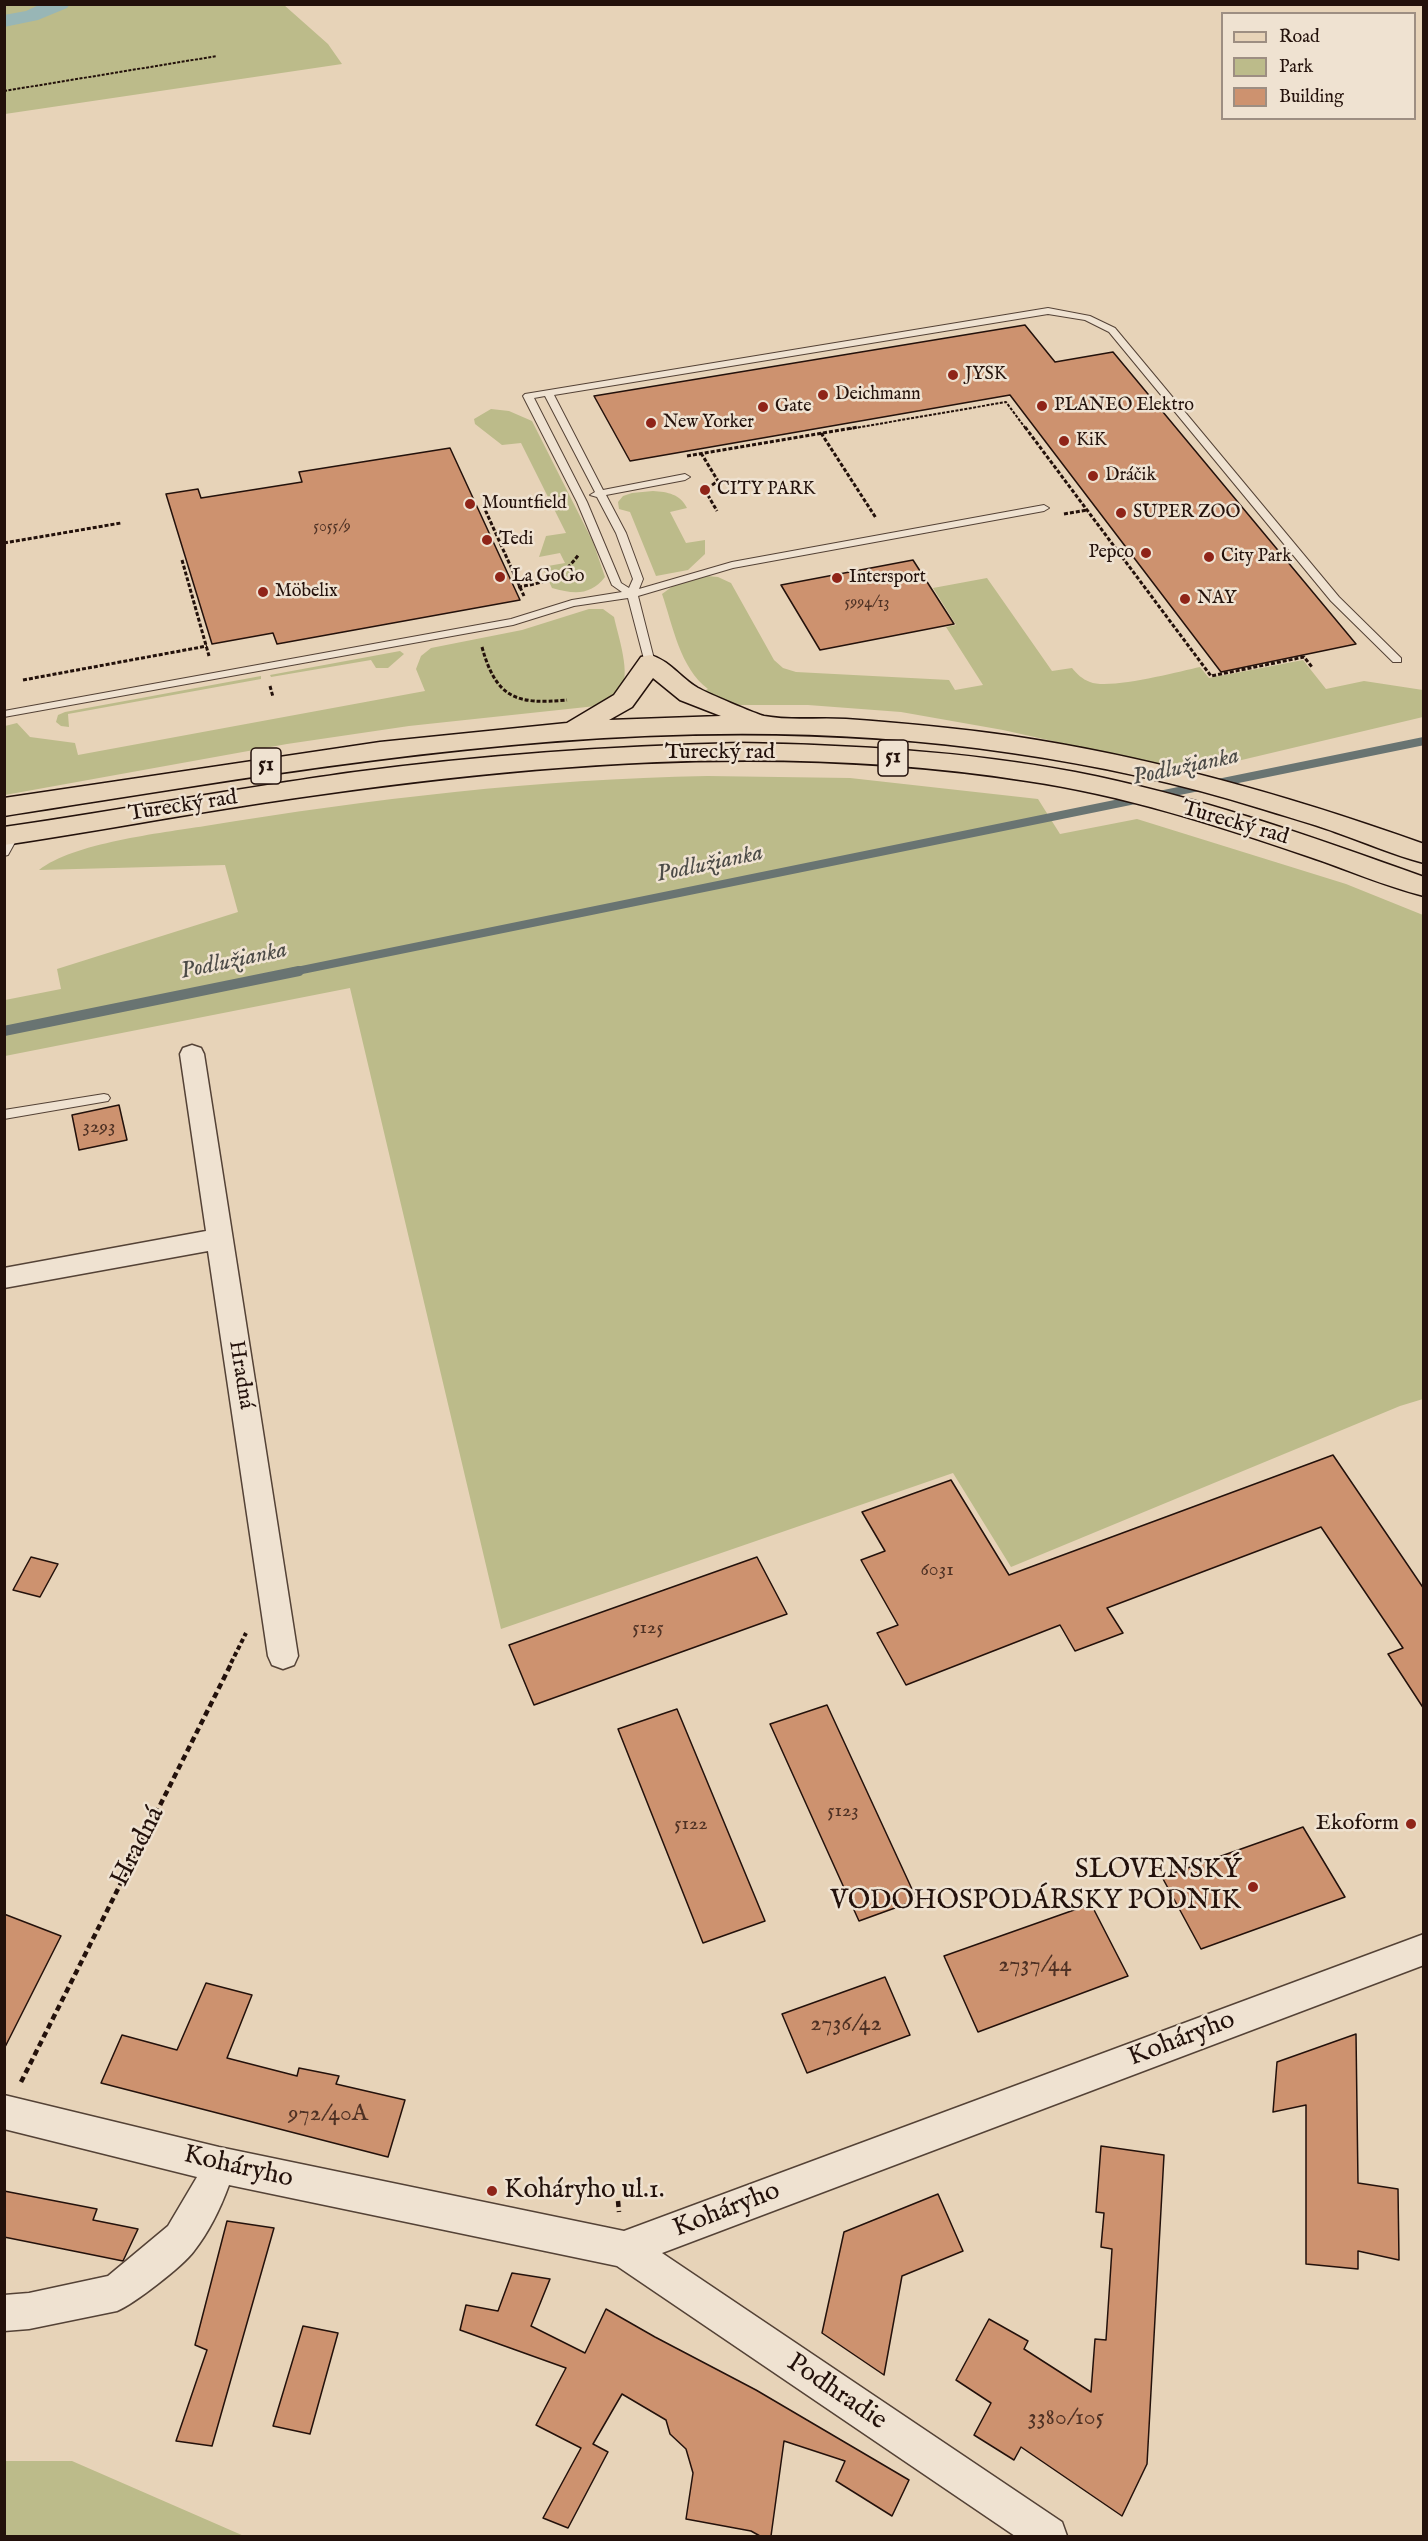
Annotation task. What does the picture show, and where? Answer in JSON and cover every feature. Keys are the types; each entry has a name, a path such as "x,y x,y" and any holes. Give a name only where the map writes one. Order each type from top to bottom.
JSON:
{"main road":[{"path":"650,663 689,694 762,724"},
{"path":"573,730 623,701 650,663"},
{"path":"650,663 660,712 673,740"},
{"path":"673,740 689,694"},
{"name":"Turecký rad","path":"7,841 264,794 528,761 673,740 762,724 898,731 963,738 1104,760 1244,795 1346,826 1424,854"},
{"name":"Turecký rad","path":"4,807 288,762 573,730 784,753 897,758 1026,772 1110,789 1187,810 1298,842 1424,886"}],"street":[{"name":"Hradná","path":"192,1054 283,1656"},
{"path":"4,1278 219,1239"},
{"name":"Koháryho","path":"5,2112 219,2165 624,2249 1424,1949"},
{"path":"4,2313 29,2311 117,2293 180,2239 209,2191 219,2165"},
{"name":"Podhradie","path":"624,2249 1048,2536"}],"lane":[{"path":"632,594 616,585 582,502 528,396 1048,310 1088,318 1112,330 1335,599 1397,660"},
{"path":"548,393 621,533 638,579 632,594 650,663"},
{"path":"582,502 601,492 685,477"},
{"path":"4,714 503,624 572,603 632,594 732,565 1044,508"},
{"path":"4,1115 104,1098"}],"path":[{"path":"4,91 217,56"},
{"path":"701,453 718,481 705,490 717,511"},
{"path":"4,543 121,523"},
{"path":"518,587 547,584 571,567 583,548"},
{"path":"182,560 210,661"},
{"path":"22,680 207,646"},
{"name":"Hradná","path":"5,2112 271,1582"}],"green space":[{"path":"4,5 284,5 328,44 342,64 5,114"},
{"path":"491,409 509,411 532,421 593,542 605,577 593,588 574,592 552,588 542,567 565,563 560,553 539,557 546,536 566,533 521,443 502,445 475,424 474,419"},
{"path":"653,491 673,495 684,503 687,508 670,512 686,543 705,540 705,554 688,570 656,576 630,512 619,509 618,502 623,496"},
{"path":"707,576 718,577 731,583 774,660 783,668 796,672 949,680 955,690 983,685 946,627 956,625 933,588 987,578 1052,671 1072,668 1090,682 1112,684 1200,667 1209,678 1303,660 1326,689 1364,681 1423,690 1423,717 1191,772 1003,730 901,712 808,705 739,705 702,692 708,689 698,680 684,658 662,594 673,586"},
{"path":"589,609 603,609 614,617 625,675 620,691 596,706 409,726 287,744 5,795 5,726 17,723 30,737 75,743 78,755 425,691 416,669 421,656 431,648 522,630"},
{"path":"400,651 404,654 388,668 376,668 371,660 271,677 270,675"},
{"path":"261,676 261,679 68,714 69,727 61,726 56,722 58,715 65,712"},
{"path":"707,776 850,778 1038,799 1060,834 1137,819 1346,884 1423,915 1423,1399 1400,1406 1011,1567 953,1473 501,1629 350,988 5,1056 5,1000 61,989 57,969 238,912 225,865 39,870 73,853 118,840 392,799 581,781"},
{"path":"5,2461 72,2461 244,2536 5,2536"}],"building":[{"name":"City Park","path":"1025,325 1055,362 1113,352 1356,644 1221,672 1010,395 630,461 594,396"},
{"path":"450,448 520,600 277,644 273,633 212,644 166,494 198,489 201,498 302,482 299,472"},
{"path":"913,560 954,624 820,650 781,585"},
{"path":"119,1105 127,1140 79,1150 72,1115"},
{"path":"1333,1455 1424,1589 1424,1709 1388,1654 1403,1648 1321,1527 1107,1608 1123,1633 1075,1651 1060,1625 906,1685 877,1633 898,1625 861,1560 885,1551 862,1512 951,1480 1009,1575"},
{"path":"31,1557 58,1564 40,1597 13,1590"},
{"path":"757,1557 787,1614 534,1705 509,1645"},
{"path":"827,1705 917,1900 859,1921 770,1724"},
{"path":"677,1709 765,1921 703,1943 618,1729"},
{"name":"SLOVENSKÝ VODOHOSPODÁRSKY PODNIK","path":"1303,1827 1345,1897 1201,1949 1162,1877"},
{"path":"1091,1904 1128,1976 978,2032 944,1956"},
{"path":"4,1914 61,1936 4,2049"},
{"path":"885,1977 910,2035 807,2073 782,2014"},
{"path":"206,1983 252,1995 227,2058 297,2076 299,2068 339,2076 336,2084 405,2100 388,2157 101,2083 122,2035 177,2050"},
{"path":"1356,2034 1358,2183 1398,2189 1399,2260 1358,2251 1358,2269 1306,2264 1306,2105 1273,2112 1277,2062"},
{"path":"1101,2146 1164,2155 1147,2464 1122,2516 1021,2447 1014,2460 974,2435 991,2403 956,2380 989,2319 1028,2341 1024,2349 1091,2392 1095,2339 1106,2340 1112,2249 1101,2247 1104,2213 1096,2212"},
{"path":"4,2191 97,2209 93,2220 138,2229 123,2261 4,2237"},
{"path":"938,2194 963,2251 902,2276 884,2375 822,2333 844,2232"},
{"path":"227,2221 274,2228 212,2446 176,2441 207,2350 195,2345"},
{"path":"512,2273 550,2279 531,2326 585,2353 606,2309 756,2390 909,2480 892,2516 836,2481 845,2461 784,2441 771,2536 760,2536 751,2531 686,2519 693,2473 686,2449 670,2434 666,2420 622,2394 593,2444 608,2452 568,2528 543,2518 581,2448 536,2425 566,2368 460,2330 466,2305 498,2311"},
{"path":"303,2326 338,2333 310,2434 273,2426"}],"waterway":[{"path":"4,21 31,16 60,4"},
{"name":"Podlužianka","path":"292,972 1424,741"},
{"name":"Podlužianka","path":"4,1031 299,971"}],"place":[{"name":"JYSK","path":"953,375"},
{"name":"Deichmann","path":"823,395"},
{"name":"PLANEO Elektro","path":"1042,406"},
{"name":"Gate","path":"763,407"},
{"name":"New Yorker","path":"651,423"},
{"name":"KiK","path":"1064,441"},
{"name":"Dráčik","path":"1093,476"},
{"name":"CITY PARK","path":"705,490"},
{"name":"Mountfield","path":"470,504"},
{"name":"SUPER ZOO","path":"1121,513"},
{"name":"Tedi","path":"487,540"},
{"name":"Pepco","path":"1146,553"},
{"name":"City Park","path":"1209,557"},
{"name":"La GoGo","path":"500,577"},
{"name":"Intersport","path":"837,578"},
{"name":"Möbelix","path":"263,592"},
{"name":"NAY","path":"1185,599"},
{"name":"Ekoform","path":"1411,1824"},
{"name":"SLOVENSKÝ VODOHOSPODÁRSKY PODNIK","path":"1253,1887"},
{"name":"Koháryho ul.1.","path":"492,2191"}]}
